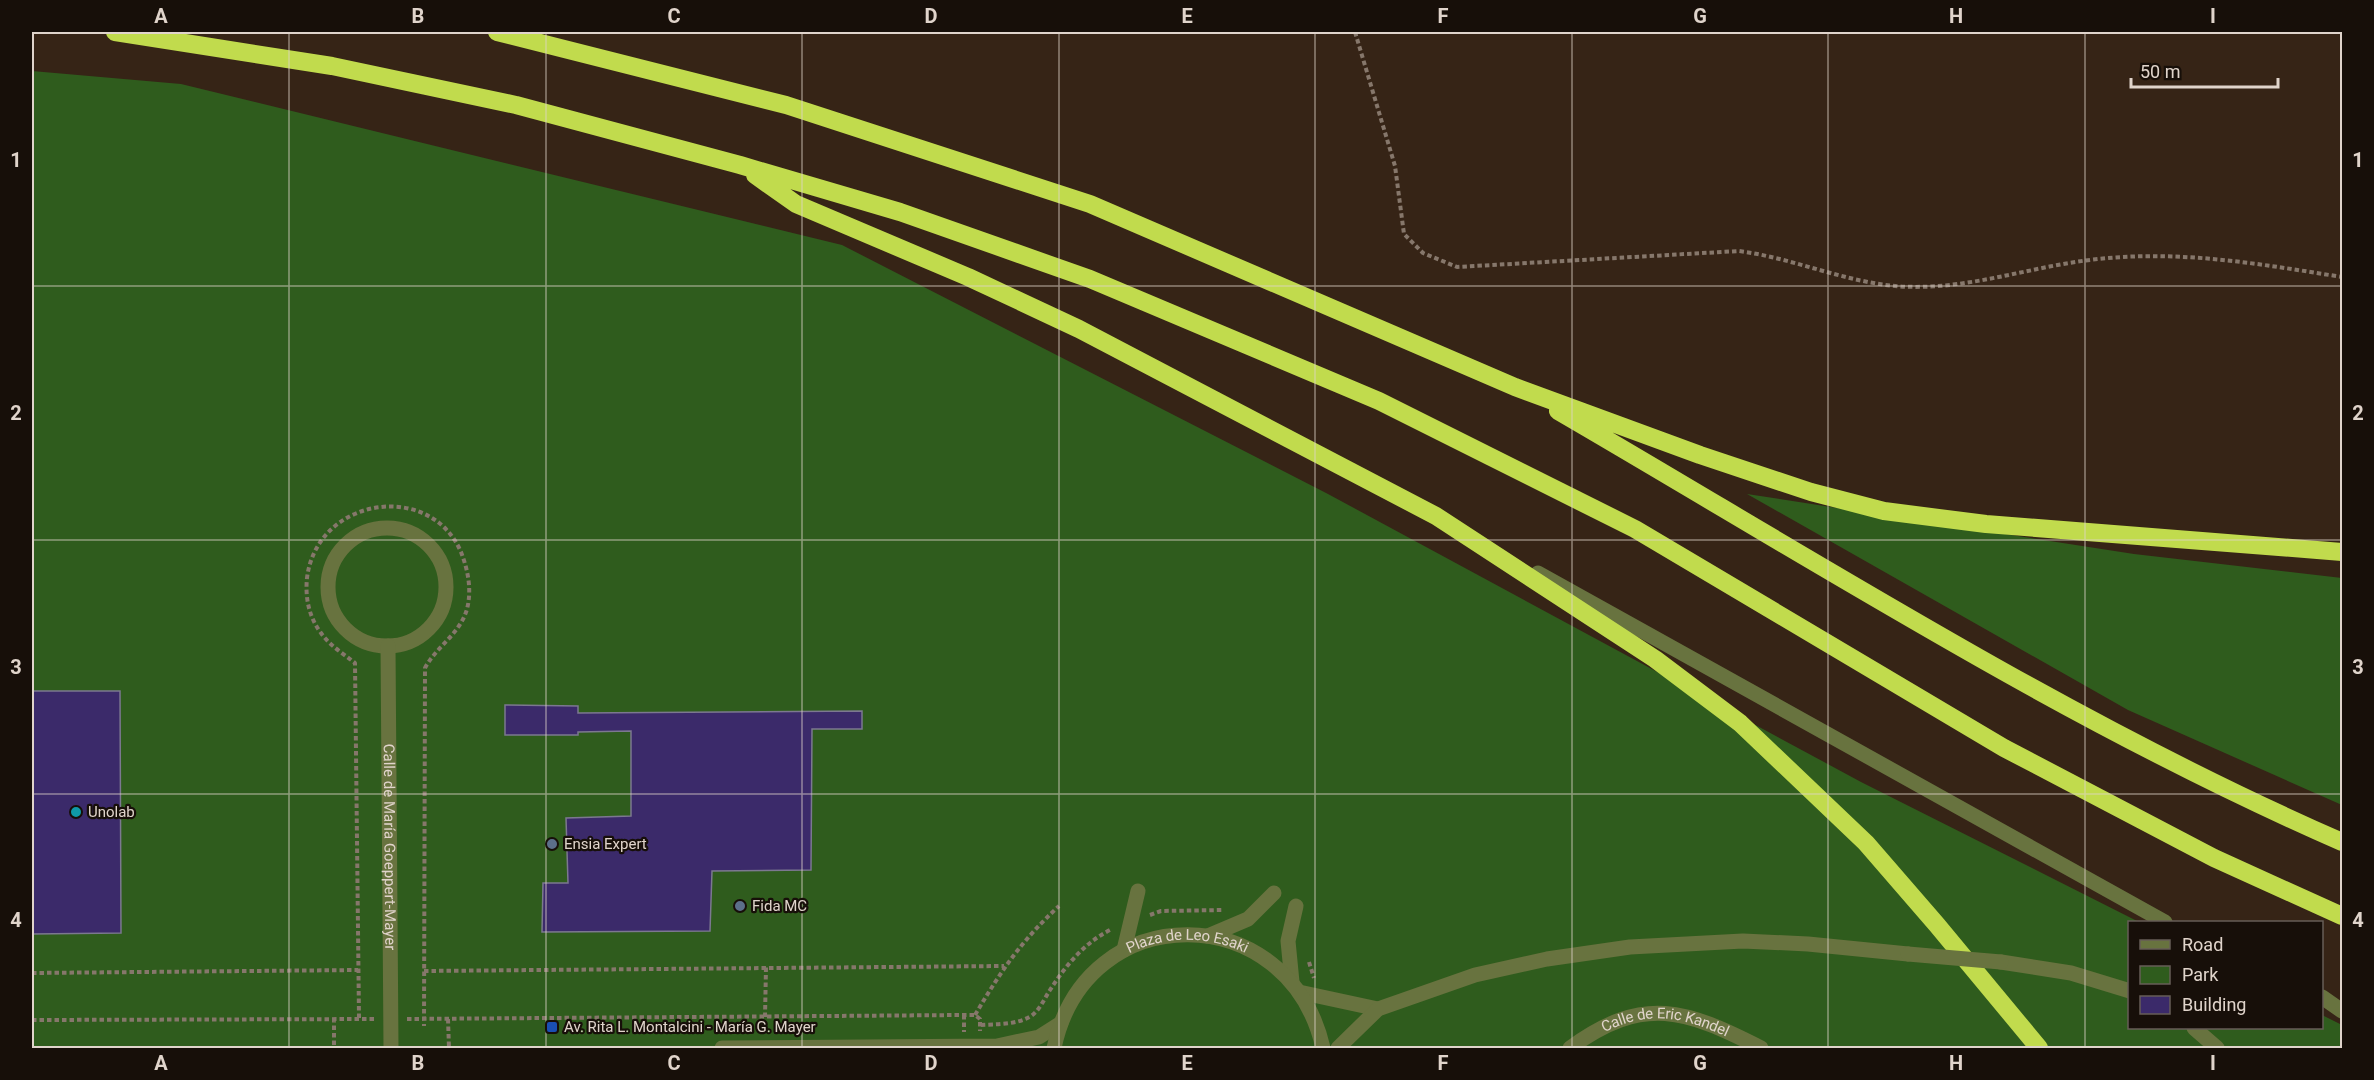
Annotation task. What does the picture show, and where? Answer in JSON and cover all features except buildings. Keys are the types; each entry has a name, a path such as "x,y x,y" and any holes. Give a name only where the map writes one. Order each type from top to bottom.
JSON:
{"highway":[{"path":"115,32 378,75 516,105 740,165 900,212 1090,279 1379,401 1635,529 2004,748 2214,858 2343,916"},
{"path":"497,32 786,105 1090,204 1515,387 1700,455 1810,492 1884,511 1986,524 2343,552"},
{"path":"740,165 796,204 968,277 1079,329 1436,516 1655,659 1749,731 1866,843 2039,1048"},
{"path":"1515,387 2040,692 2278,814 2343,842"}],"street":[{"path":"1436,516 1789,715 2163,921"},
{"path":"385,528 408,532 428,544 441,563 446,585 442,608 430,628 411,641 388,646 365,642 346,630 332,611 327,589 331,566 343,546 362,533 385,528"},
{"name":"Calle de María Goeppert-Mayer","path":"388,646 391,1048"},
{"path":"1124,950 1138,891"},
{"path":"1208,936 1248,919 1274,893"},
{"path":"1296,906 1288,941 1295,987 1378,1009"},
{"name":"Plaza de Leo Esaki","path":"1054,1048 1061,1023 1072,1000 1087,979 1104,963 1124,950 1159,937 1181,934 1223,938 1255,951 1295,987 1317,1024 1323,1048"},
{"path":"1338,1048 1378,1009 1475,975 1547,958 1630,947 1743,941 1808,944 2001,962 2071,973 2128,990"},
{"path":"2323,991 2343,999"},
{"path":"2323,998 2343,1011"},
{"name":"Calle de Eric Kandel","path":"1570,1048 1615,1020 1671,1013 1696,1018 1761,1048"},
{"path":"722,1048 997,1046 1039,1037 1061,1023"},
{"path":"2195,1029 2217,1048"}],"path":[{"path":"1356,32 1395,166 1404,234 1423,253 1457,267 1739,251 1777,256 1837,274 1895,286 1955,285 2097,259 2165,256 2218,257 2343,277"},
{"path":"975,1015 1004,966 1036,927 1059,906"},
{"path":"981,1025 1018,1022 1030,1016 1041,1006 1078,954 1096,937 1132,920 1161,911 1227,909"},
{"path":"1307,957 1312,975 1317,981"},
{"path":"424,971 1004,966"},
{"path":"765,1017 766,967"},
{"path":"32,973 358,970"},
{"path":"32,1020 975,1015 980,1019 981,1025 980,1046"},
{"path":"334,1018 334,1048"},
{"path":"448,1019 449,1048"}],"green space":[{"path":"32,71 181,84 842,245 1328,494 1861,782 2137,921 2128,921 2128,1029 2323,1029 2323,1016 2342,1025 2342,1048 32,1048"},
{"path":"1747,494 2134,554 2342,578 2342,805 2128,710"}],"place":[{"name":"Unolab","path":"76,812"},
{"name":"Ensia Expert","path":"552,844"},
{"name":"Fida MC","path":"740,906"},
{"name":"Av. Rita L. Montalcini - María G. Mayer","path":"552,1027"}]}
